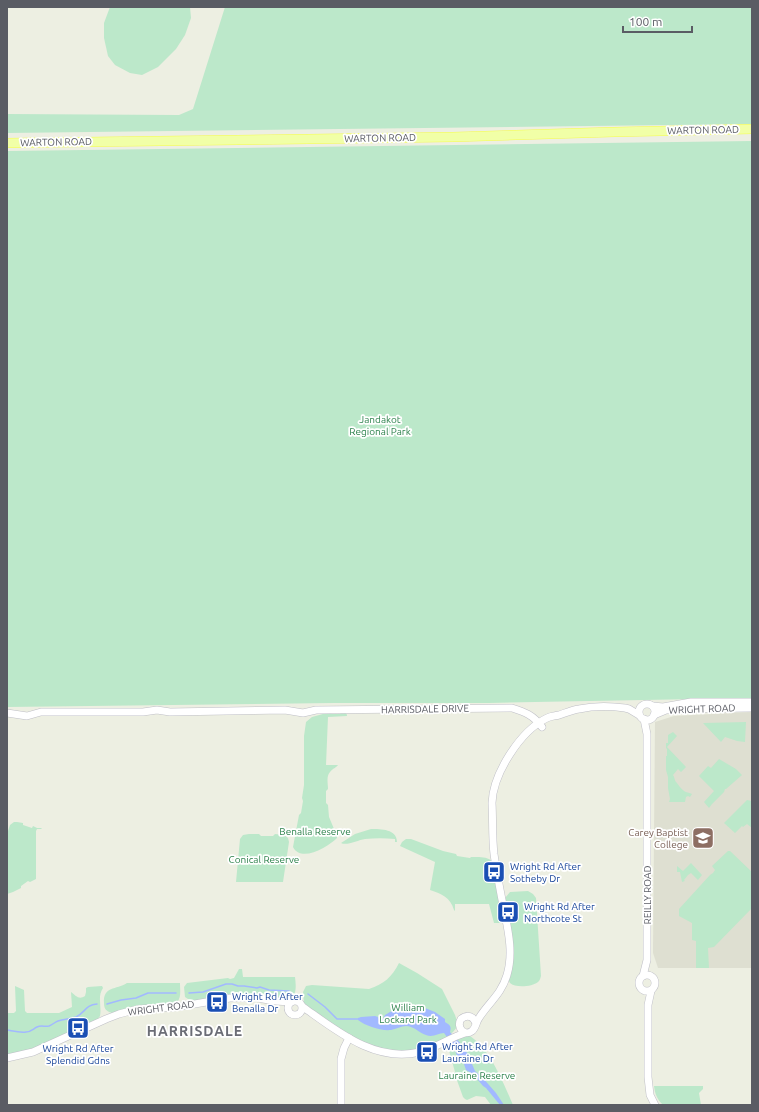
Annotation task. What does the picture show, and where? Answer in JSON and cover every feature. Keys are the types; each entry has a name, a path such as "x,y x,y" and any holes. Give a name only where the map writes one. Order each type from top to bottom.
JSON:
{"main road":[{"name":"WARTON ROAD","path":"7,143 453,137 752,129"}],"street":[{"name":"WRIGHT ROAD","path":"628,709 640,707 647,703 653,706 663,707 691,702 752,702"},
{"name":"WRIGHT ROAD","path":"647,717 655,711 653,706"},
{"name":"WRIGHT ROAD","path":"476,1024 479,1017 500,991 507,974 509,961 509,936 494,855 492,798 499,775 508,758 519,744 538,727 559,715 580,709 618,707 628,709 647,717 673,709 752,708"},
{"path":"640,707 638,711 647,717"},
{"name":"HARRISDALE DRIVE","path":"7,714 27,716 41,712 143,712 157,710 170,712 280,711 291,716 304,717 317,714 325,710 512,708 532,716 538,727"},
{"name":"REILLY ROAD","path":"642,976 647,960 647,717"},
{"name":"REILLY ROAD","path":"647,960 652,976"},
{"name":"WRIGHT ROAD","path":"470,1016 478,1011 494,991 509,961"},
{"path":"642,976 652,976 655,980 656,985 648,991 640,988 639,981 642,976"},
{"path":"648,991 648,1077 650,1095 648,1105"},
{"name":"WRIGHT ROAD","path":"7,1058 33,1052 106,1018 128,1011 148,1008 177,1007 230,998 257,998 275,1001 289,1006"},
{"path":"317,1018 300,1014 296,1016 291,1015 289,1006 294,1001 298,1002 317,1018 358,1043 372,1050 396,1054 420,1052 432,1048 452,1038 462,1030"},
{"path":"300,1014 303,1007"},
{"path":"466,1016 474,1018 476,1024 475,1028 468,1033 462,1030 460,1021 462,1018 466,1016"},
{"path":"340,1105 341,1059 349,1038"},
{"path":"650,1095 655,1105"}],"shaded area":[{"name":"Carey Baptist College","path":"752,712 752,968 658,968 653,953 655,722 674,716"}],"green space":[{"path":"110,7 190,7 191,18 185,35 176,49 158,67 142,75 130,73 115,65 108,56 104,38 104,23"},
{"path":"225,7 752,7 752,124 7,133 7,114 179,115 193,109"},
{"name":"Jandakot Regional Park","path":"752,141 752,698 488,703 334,703 7,707 7,151"},
{"name":"Benalla Reserve","path":"330,712 332,714 340,714 341,712 344,712 347,716 328,717 326,765 338,765 328,776 326,803 328,805 329,817 337,838 333,842 315,852 302,854 297,852 293,847 303,801 304,736 306,722 312,717"},
{"path":"746,722 745,742 725,737 721,742 703,723"},
{"path":"673,732 677,736 667,747 686,767 681,772 678,769 673,775 675,781 682,790 692,794 690,797 686,797 685,802 669,802 668,777 666,770 666,743 668,743 668,735"},
{"path":"719,759 736,769 742,775 725,789 709,808 704,802 714,791 699,776 708,766 711,768"},
{"path":"747,800 752,801 752,828 747,824 743,827 742,826 735,833 724,823"},
{"path":"14,822 23,823 23,825 32,828 33,826 42,829 37,829 36,831 36,879 30,882 28,881 21,886 21,888 7,894 7,834 10,825"},
{"path":"371,829 391,832 394,834 397,842 395,842 395,839 376,838 346,844 341,843 355,834"},
{"name":"Conical Reserve","path":"275,834 284,835 288,838 289,842 283,882 236,882 240,839 243,835 273,836"},
{"path":"406,839 411,839 443,851 456,854 457,856 470,858 483,857 493,862 503,920 499,923 494,923 489,904 455,904 455,911 448,899 430,890 435,862 400,846"},
{"path":"728,851 730,851 752,872 752,908 714,947 708,948 709,968 696,968 696,941 692,940 692,923 679,916 679,909 713,873 715,870 712,866"},
{"path":"691,863 702,875 698,880 691,873 684,880 685,881 682,882 680,872 677,872 677,866 683,871"},
{"path":"528,891 536,898 541,976 539,981 535,984 528,986 516,986 512,985 508,979 508,918 505,898 510,892"},
{"name":"William Lockard Park","path":"399,963 442,989 455,1015 457,1027 453,1032 447,1037 428,1047 405,1051 383,1049 356,1040 304,1003 303,992 306,986 312,985 369,989 379,985 387,979"},
{"path":"239,969 242,969 243,977 295,977 296,986 294,995 290,999 218,997 191,1001 185,997 184,987 187,983 234,978"},
{"path":"127,983 180,983 180,997 175,1004 137,1007 112,1013 107,1011 104,1005 104,998 108,991"},
{"path":"15,986 24,990 25,1011 27,1013 59,1013 72,1007 71,992 81,998 85,996 86,988 102,986 103,988 100,995 100,1016 97,1020 37,1048 7,1055 7,1013 14,1013 16,1011"},
{"name":"Lauraine Reserve","path":"468,1035 476,1040 489,1056 513,1105 491,1105 485,1097 476,1096 467,1100 463,1097 454,1072 448,1047 449,1043"},
{"path":"654,1086 703,1086 703,1089 699,1093 701,1105 663,1105 659,1101"}],"water":[{"path":"407,1006 412,1006 418,1010 425,1008 435,1012 445,1019 445,1022 450,1027 450,1032 464,1047 475,1071 496,1093 504,1105 500,1105 473,1074 466,1070 464,1064 458,1058 453,1045 444,1033 429,1036 412,1027 406,1026 391,1030 382,1030 369,1026 358,1020 358,1018 361,1017 375,1016 378,1017 379,1020 383,1019 385,1015 390,1012"}],"waterway":[{"path":"189,993 203,992 226,984 257,988 260,987 269,990 289,991"},
{"path":"107,1004 136,998 148,993 176,993"},
{"path":"308,994 325,1007 337,1019 358,1019"},
{"path":"7,1030 28,1032 38,1026 49,1026 58,1021 76,1017 87,1007 97,1004"}],"place":[{"name":"Carey Baptist College","path":"703,838"},
{"name":"Wright Rd After Sotheby Dr","path":"494,872"},
{"name":"Wright Rd After Northcote St","path":"508,912"},
{"name":"Wright Rd After Benalla Dr","path":"217,1002"},
{"name":"Wright Rd After Splendid Gdns","path":"78,1028"},
{"name":"Wright Rd After Lauraine Dr","path":"427,1052"}],"district":[{"name":"HARRISDALE","path":"195,1031"}]}
